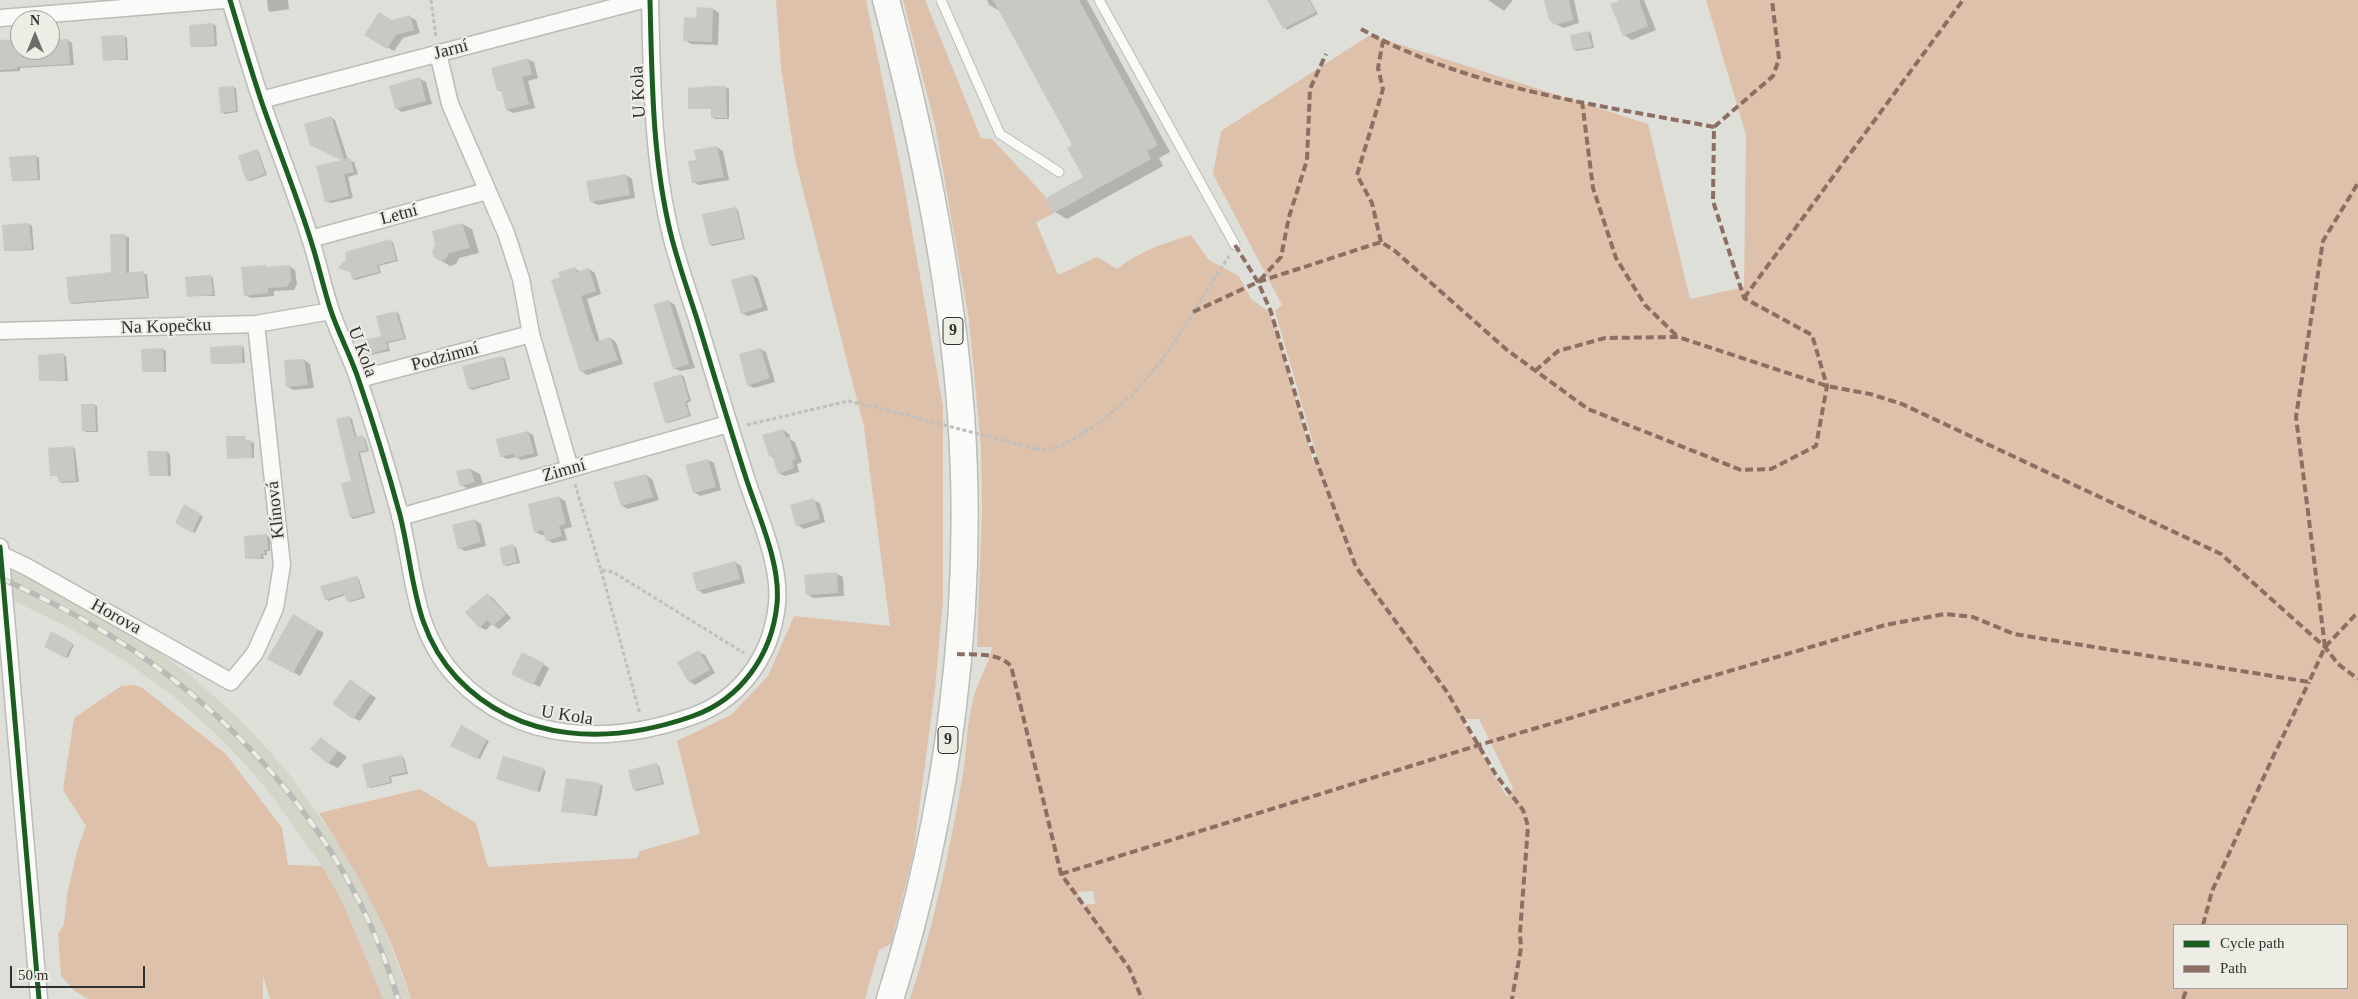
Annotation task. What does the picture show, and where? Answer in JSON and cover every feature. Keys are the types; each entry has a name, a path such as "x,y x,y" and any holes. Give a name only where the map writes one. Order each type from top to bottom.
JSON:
{"main road":[{"name":"9","path":"886,0 918,133 940,237 954,340 961,417 964,516 958,639 946,754 922,884 890,999"}],"street":[{"path":"0,18 223,0"},
{"name":"U Kola","path":"230,0 261,100 310,239 331,311 359,379 400,517 422,623 435,650 454,675 472,693 503,714 543,730 573,735 598,735 644,729 677,722 717,705 738,688 760,663 773,631 778,599 774,565 728,424 671,236 656,158 650,0"},
{"name":"Jarní","path":"261,100 642,0"},
{"path":"438,53 450,104 506,233 521,280 531,334 570,469"},
{"name":"Letní","path":"310,239 487,191"},
{"name":"Na Kopečku","path":"0,332 256,324 331,311"},
{"name":"Klínová","path":"231,682 255,653 275,608 282,565 256,324"},
{"name":"Podzimní","path":"359,379 531,334"},
{"name":"Zimní","path":"400,517 728,424"},
{"path":"0,547 39,999"},
{"name":"Horova","path":"0,554 27,567 231,682"}],"lane":[{"path":"941,0 1000,134 1059,172"},
{"path":"1099,0 1235,245"}],"path":[{"path":"431,0 438,53"},
{"path":"728,424 737,428 848,401 1036,449 1056,448 1087,431 1121,406 1143,385 1166,356 1235,245"},
{"path":"570,469 601,570 644,729"},
{"path":"601,570 613,572 760,663"}],"shaded area":[{"path":"776,0 866,0 902,174 943,406 943,600 935,689 913,855 891,944 879,950 865,999 411,999 394,950 372,903 347,857 319,813 420,789 476,823 488,867 637,858 640,851 700,834 677,741 731,715 768,676 794,616 890,626 864,427 795,159 781,68"},
{"path":"903,0 925,0 981,138 992,139 1044,195 1054,213 1036,222 1058,275 1097,257 1117,269 1134,257 1153,248 1191,235 1209,260 1239,276 1251,299 1268,311 1276,326 1313,461 1318,460 1275,311 1282,305 1213,174 1221,131 1370,35 1648,124 1690,299 1744,287 1746,135 1706,0 2358,0 2358,999 910,999 926,945 946,863 962,780 973,700 992,647 977,647 982,510 981,447 969,320 935,125","holes":["1461,719 1479,719 1513,788 1507,797","1093,891 1095,904 1080,905 1078,892"]},
{"path":"9,569 84,605 143,641 190,675 235,715 264,745 289,774 345,852 367,891 387,936 411,999 383,999 343,903 322,866 268,791 245,764 216,734 173,696 128,663 71,629 0,594"},
{"path":"132,685 141,687 226,754 282,828 288,865 322,866 343,903 383,999 270,999 263,976 263,999 88,999 76,992 61,976 58,934 64,924 67,895 77,851 86,826 63,790 74,718 121,686"}],"building":[{"path":"993,0 1079,0 1158,145 1147,151 1151,159 1054,213 1046,198 1083,177 1067,148 1072,145"},
{"path":"1267,0 1309,0 1316,12 1283,29"},
{"path":"1544,0 1569,0 1573,20 1555,25 1549,20"},
{"path":"1620,0 1639,0 1648,26 1623,36 1610,4"},
{"path":"697,7 713,8 712,42 683,41 684,17 696,18"},
{"path":"379,12 392,20 410,15 414,30 396,35 387,49 364,35"},
{"path":"213,23 215,45 190,47 189,25"},
{"path":"1588,31 1592,47 1573,50 1570,35"},
{"path":"125,35 126,59 103,61 101,36"},
{"path":"10,39 10,60 60,60 60,39 68,39 70,64 17,67 17,69 0,70 0,40"},
{"path":"528,58 532,75 522,77 529,104 506,110 501,90 497,91 491,68"},
{"path":"420,77 426,101 395,109 389,86"},
{"path":"234,86 236,111 221,113 218,87"},
{"path":"726,86 727,118 711,118 711,109 688,109 688,88"},
{"path":"331,116 344,159 350,158 354,172 344,174 349,196 325,202 316,166 341,160 310,145 304,124"},
{"path":"717,146 724,177 692,183 688,161 696,160 694,150"},
{"path":"257,149 265,174 246,181 238,156"},
{"path":"36,155 38,179 12,181 9,157"},
{"path":"626,174 630,195 590,202 586,181"},
{"path":"736,207 743,238 709,245 702,214"},
{"path":"29,223 32,249 4,251 2,225"},
{"path":"462,223 470,248 449,253 446,259 439,261 434,257 432,251 435,244 432,231"},
{"path":"110,234 126,234 126,273 144,271 147,297 69,303 66,277 111,272"},
{"path":"391,239 396,260 377,265 379,272 352,279 350,272 337,268 346,260 345,252"},
{"path":"266,265 266,267 290,265 291,280 287,287 268,288 268,293 244,296 241,267"},
{"path":"575,267 576,272 589,268 596,291 581,296 596,342 610,337 618,360 580,372 551,280 560,277 558,272"},
{"path":"752,274 763,307 741,314 731,280"},
{"path":"211,275 213,295 187,297 185,277"},
{"path":"669,300 689,364 673,369 653,304"},
{"path":"396,311 404,338 386,342 388,349 367,355 363,340 381,336 376,316"},
{"path":"242,345 242,363 211,364 210,347"},
{"path":"163,348 164,371 142,372 141,349"},
{"path":"760,348 770,378 747,386 739,354"},
{"path":"64,353 65,380 39,381 38,355"},
{"path":"502,356 508,378 468,389 462,366"},
{"path":"304,359 308,385 286,387 284,360"},
{"path":"681,374 689,400 685,402 689,415 665,423 653,383"},
{"path":"81,404 95,404 96,431 82,431"},
{"path":"349,416 355,437 363,435 367,450 358,452 373,512 350,518 341,483 351,481 336,419"},
{"path":"783,429 786,438 789,437 796,459 792,461 794,468 778,474 762,435"},
{"path":"528,431 534,453 515,458 514,454 500,457 496,439"},
{"path":"226,436 245,436 245,440 251,440 252,458 227,459"},
{"path":"73,446 76,481 58,482 58,476 50,476 48,448"},
{"path":"147,451 167,451 168,475 149,476"},
{"path":"708,459 716,487 693,493 685,465"},
{"path":"470,468 475,482 460,486 456,471"},
{"path":"646,474 653,497 621,506 613,482"},
{"path":"559,496 566,524 559,526 562,536 546,541 543,530 534,533 528,504"},
{"path":"814,498 820,519 796,526 790,505"},
{"path":"184,504 201,514 192,533 175,523"},
{"path":"475,519 481,542 458,549 452,525"},
{"path":"267,534 268,550 264,550 265,554 261,554 261,558 245,559 244,536"},
{"path":"513,544 517,562 503,566 499,548"},
{"path":"735,561 740,579 697,591 692,573"},
{"path":"837,572 838,593 806,595 804,575"},
{"path":"357,576 363,597 347,602 344,594 325,600 320,586"},
{"path":"487,593 506,614 493,626 487,620 479,628 465,612"},
{"path":"293,614 318,629 293,673 267,659"},
{"path":"51,631 73,643 65,658 44,647"},
{"path":"699,650 710,670 688,682 677,662"},
{"path":"522,652 544,663 533,685 511,674"},
{"path":"350,679 370,694 353,719 332,704"},
{"path":"461,725 487,739 477,759 450,746"},
{"path":"321,737 338,751 328,764 310,749"},
{"path":"402,755 406,772 389,776 390,782 367,788 362,764"},
{"path":"503,756 544,768 537,792 496,779"},
{"path":"657,763 662,783 633,790 628,770"},
{"path":"566,778 601,783 594,815 561,812"}],"railway":[{"path":"0,578 48,601 107,634 164,672 216,716 264,764 307,817 344,874 375,935 398,999"}],"marked path":[{"path":"1193,312 1258,282 1381,242 1395,251 1507,350 1588,409 1741,470 1771,469 1816,446 1827,386 1812,335 1744,298 1713,201 1714,127 1773,76 1779,59 1772,0"},
{"path":"1744,298 1963,0"},
{"path":"1361,29 1402,49 1445,66 1489,80 1578,102 1714,127"},
{"path":"1381,242 1372,203 1357,175 1383,89 1378,68 1383,41"},
{"path":"1260,280 1281,257 1289,217 1307,160 1310,89 1326,54"},
{"path":"1582,101 1593,188 1616,258 1645,305 1678,337"},
{"path":"2325,647 2296,417 2323,241 2358,183"},
{"path":"1235,245 1258,282 1271,312 1309,441 1356,567 1447,692 1496,775 1523,810 1528,826 1520,933 1521,948 1512,999"},
{"path":"1535,371 1558,351 1605,338 1678,337 1827,386 1870,394 1902,404 2221,554 2325,647 2338,664 2358,679"},
{"path":"1061,874 1479,745 1885,625 1945,614 1973,617 2014,634 2309,682 2325,647 2358,612"},
{"path":"957,654 993,656 1000,658 1011,666 1061,874 1129,968 1142,999"},
{"path":"2203,924 2212,891 2309,682"},
{"path":"2183,999 2187,989"}],"cycle path":[{"path":"230,0 261,100 314,249 330,308 356,372 386,465 400,515 417,601 431,641 442,660 457,678 482,700 509,716 538,727 568,733 599,734 630,732 662,725 693,716 726,698 751,673 761,657 769,641 777,604 776,573 768,540 746,478 671,235 660,177 654,118 650,0"},
{"path":"0,547 39,999"}]}
